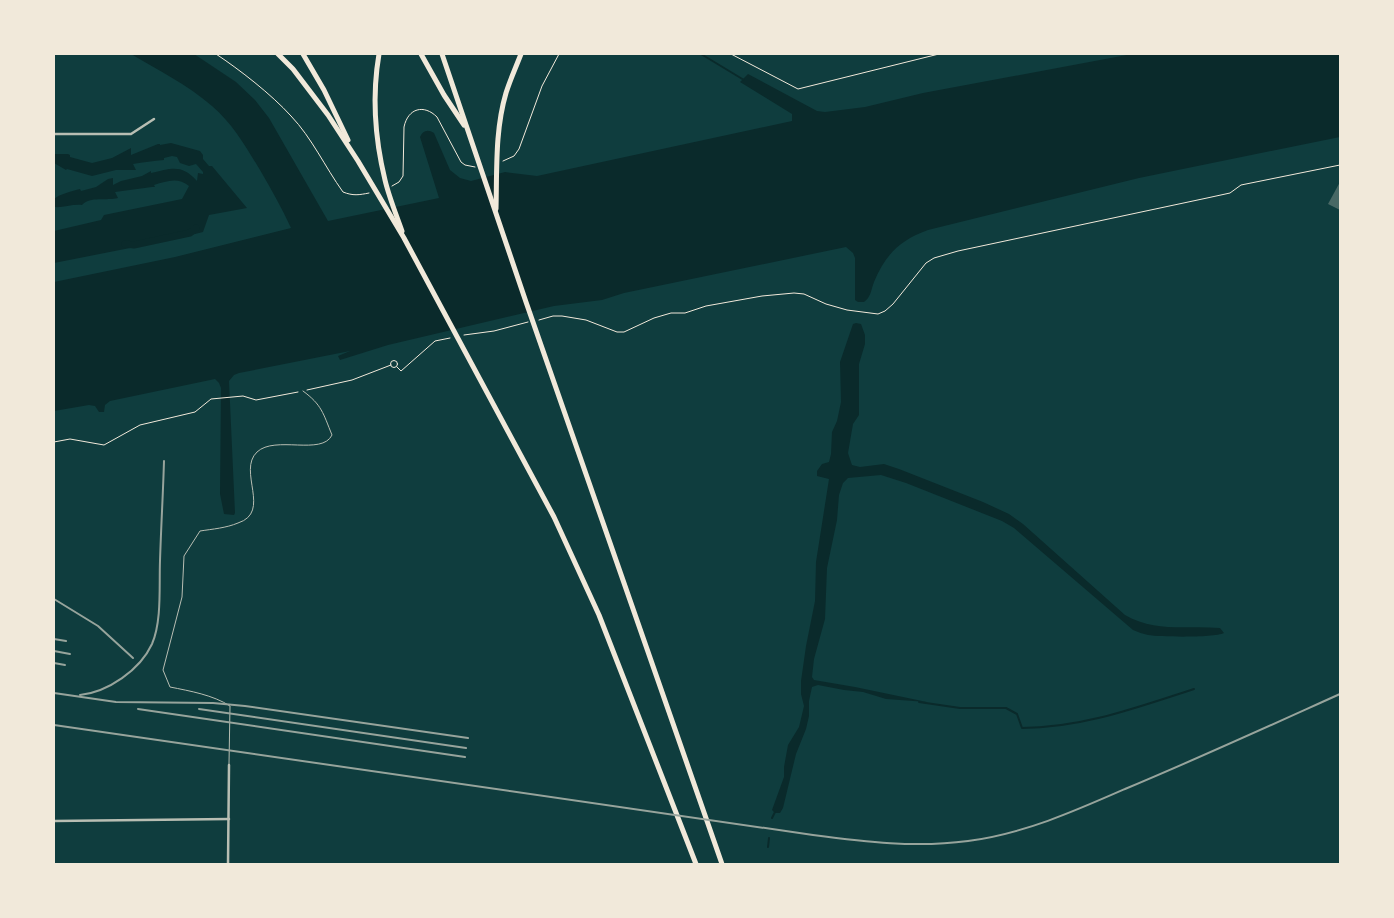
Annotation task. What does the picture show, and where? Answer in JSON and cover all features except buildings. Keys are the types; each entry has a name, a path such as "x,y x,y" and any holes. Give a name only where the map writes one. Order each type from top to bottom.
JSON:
{"highway":[{"path":"278,54 317,99 358,161"},
{"path":"303,54 324,90 358,161 404,238 486,390 549,508 583,578 626,682 696,864"},
{"path":"379,54 376,102 377,131 386,181 404,238"},
{"path":"421,54 444,95 469,132"},
{"path":"442,54 722,864"},
{"path":"496,214 497,152 501,114 506,93 521,54"}],"street":[{"path":"54,134 131,134 154,119"},
{"path":"228,764 228,864"},
{"path":"54,821 229,819"}],"lane":[{"path":"228,764 230,706 215,699 170,687 163,670 182,597 184,556 200,531 240,523 253,511 254,503 250,469 252,459 257,452 271,446 320,444 331,438 332,435 321,408 315,400 303,391"}],"path":[{"path":"216,54 267,94 291,116 306,135 343,192 357,196 375,191"},
{"path":"500,161 510,158 519,149 542,86 559,54"},
{"path":"731,54 798,89 939,54"},
{"path":"392,187 403,176 406,120 409,114 415,110 423,109 432,112 437,117 461,162 470,167 478,167"},
{"path":"536,320 562,316 586,320 616,332 624,332 654,318 672,313 685,313 706,306 762,296 794,293 804,294 840,308 878,314 893,304 916,274 934,258 958,251 1214,196 1230,192 1241,185 1340,166"},
{"path":"462,335 494,332 527,323"},
{"path":"391,365 400,371 435,341 452,337"},
{"path":"54,442 70,439 99,445 107,444 140,425 195,412 207,400 213,398 243,396 256,400 352,380 391,365 395,360 398,362 396,367"}],"water":[{"path":"131,54 194,54 236,82 255,100 269,118 328,221 439,198 420,137 426,131 434,133 450,170 460,178 471,181 505,172 537,176 792,121 792,114 740,82 748,74 817,111 825,112 865,107 923,93 1132,54 1340,54 1340,137 1139,178 928,230 909,239 889,256 878,272 869,296 864,302 855,300 855,258 853,253 846,247 624,293 602,300 554,306 388,345 340,360 338,356 350,351 239,373 234,375 229,381 234,515 224,514 220,494 221,388 215,379 110,401 105,405 104,412 99,412 95,406 89,405 54,411 54,282 175,257 291,228 260,170 239,136 226,120 193,91"},
{"path":"171,143 200,151 203,159 209,166 212,166 247,208 209,215 203,232 191,235 190,231 134,243 135,247 54,263 54,231 101,220 104,215 182,199 189,186 181,181 168,181 154,185 155,187 115,192 118,198 114,199 94,200 85,202 82,205 54,207 54,199 57,197 80,189 81,191 96,187 108,179 113,178 113,185 142,176 151,171 151,173 171,169 181,170 197,181 198,173 203,174 203,172 196,164 189,166 180,163 177,157 172,156 164,158 164,160 133,164 136,170 116,170 92,176 66,170 54,163 54,154 68,154 70,157 92,163 112,158 131,148 131,155 158,144"},
{"path":"853,324 861,324 865,335 865,344 859,364 859,415 853,424 848,453 852,465 860,467 884,464 1009,514 1023,524 1125,615 1137,621 1171,627 1220,628 1224,633 1199,636 1164,636 1148,635 1133,630 1014,528 1002,521 881,475 848,478 843,483 839,495 837,520 827,568 825,619 814,659 812,677 814,680 927,702 886,699 863,692 818,685 812,687 806,729 796,754 783,808 780,813 775,813 772,810 784,777 788,745 799,727 804,706 801,694 801,681 815,601 816,562 829,479 817,476 817,471 822,464 829,462 832,432 837,421 841,402 840,362"}],"waterway":[{"path":"701,54 744,80"},
{"path":"125,244 134,245 190,233 196,228"},
{"path":"919,702 960,708 1006,708 1017,714 1022,728 1044,727 1110,715 1194,689"},
{"path":"772,818 775,812"},
{"path":"768,847 769,838"}],"railway":[{"path":"80,695 101,689 122,678 140,663 152,644 159,614 164,461"},
{"path":"54,599 98,626 133,658"},
{"path":"54,639 66,641"},
{"path":"54,651 70,654"},
{"path":"54,663 65,665"},
{"path":"54,693 116,702 213,703 245,706 468,738"},
{"path":"54,725 813,835 871,842 929,844 988,838 1048,821 1179,766 1340,694"},
{"path":"138,709 465,757"},
{"path":"199,709 466,748"}]}
